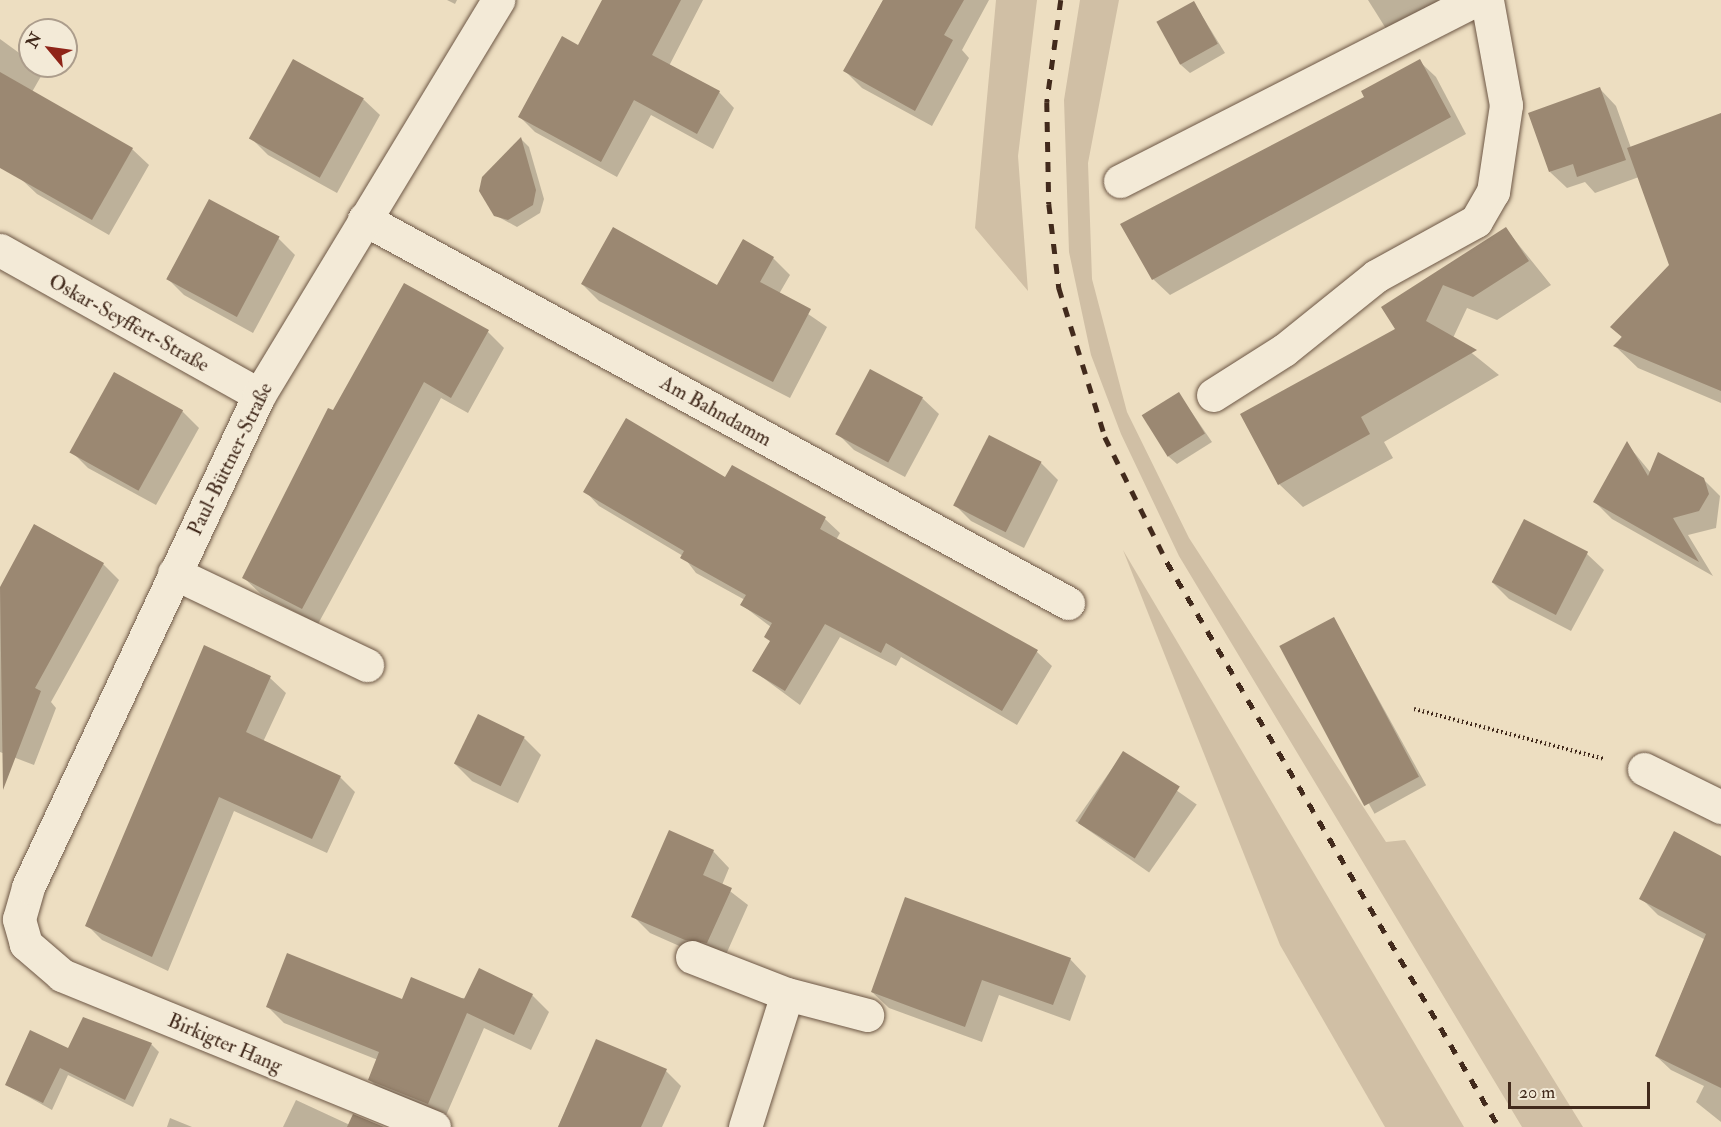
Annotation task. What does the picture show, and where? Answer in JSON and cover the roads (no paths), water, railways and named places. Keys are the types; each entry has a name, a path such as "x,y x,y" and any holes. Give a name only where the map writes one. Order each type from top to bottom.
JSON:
{"street":[{"name":"Paul-Büttner-Straße","path":"26,944 20,919 28,887 259,395 498,0"},
{"path":"1120,182 1476,0"},
{"path":"1212,395 1284,350 1377,276 1476,221 1493,192 1506,105 1487,0"},
{"name":"Am Bahndamm","path":"364,219 1068,603"},
{"name":"Oskar-Seyffert-Straße","path":"0,250 259,395"},
{"path":"174,573 367,665"},
{"path":"1644,769 1721,807"},
{"name":"Birkigter Hang","path":"26,944 62,975 434,1127"},
{"path":"692,957 788,994 867,1015"},
{"path":"745,1127 788,994"}],"railway":[{"path":"1061,0 1047,102 1049,204 1059,288 1105,437 1167,562 1499,1127"}]}
